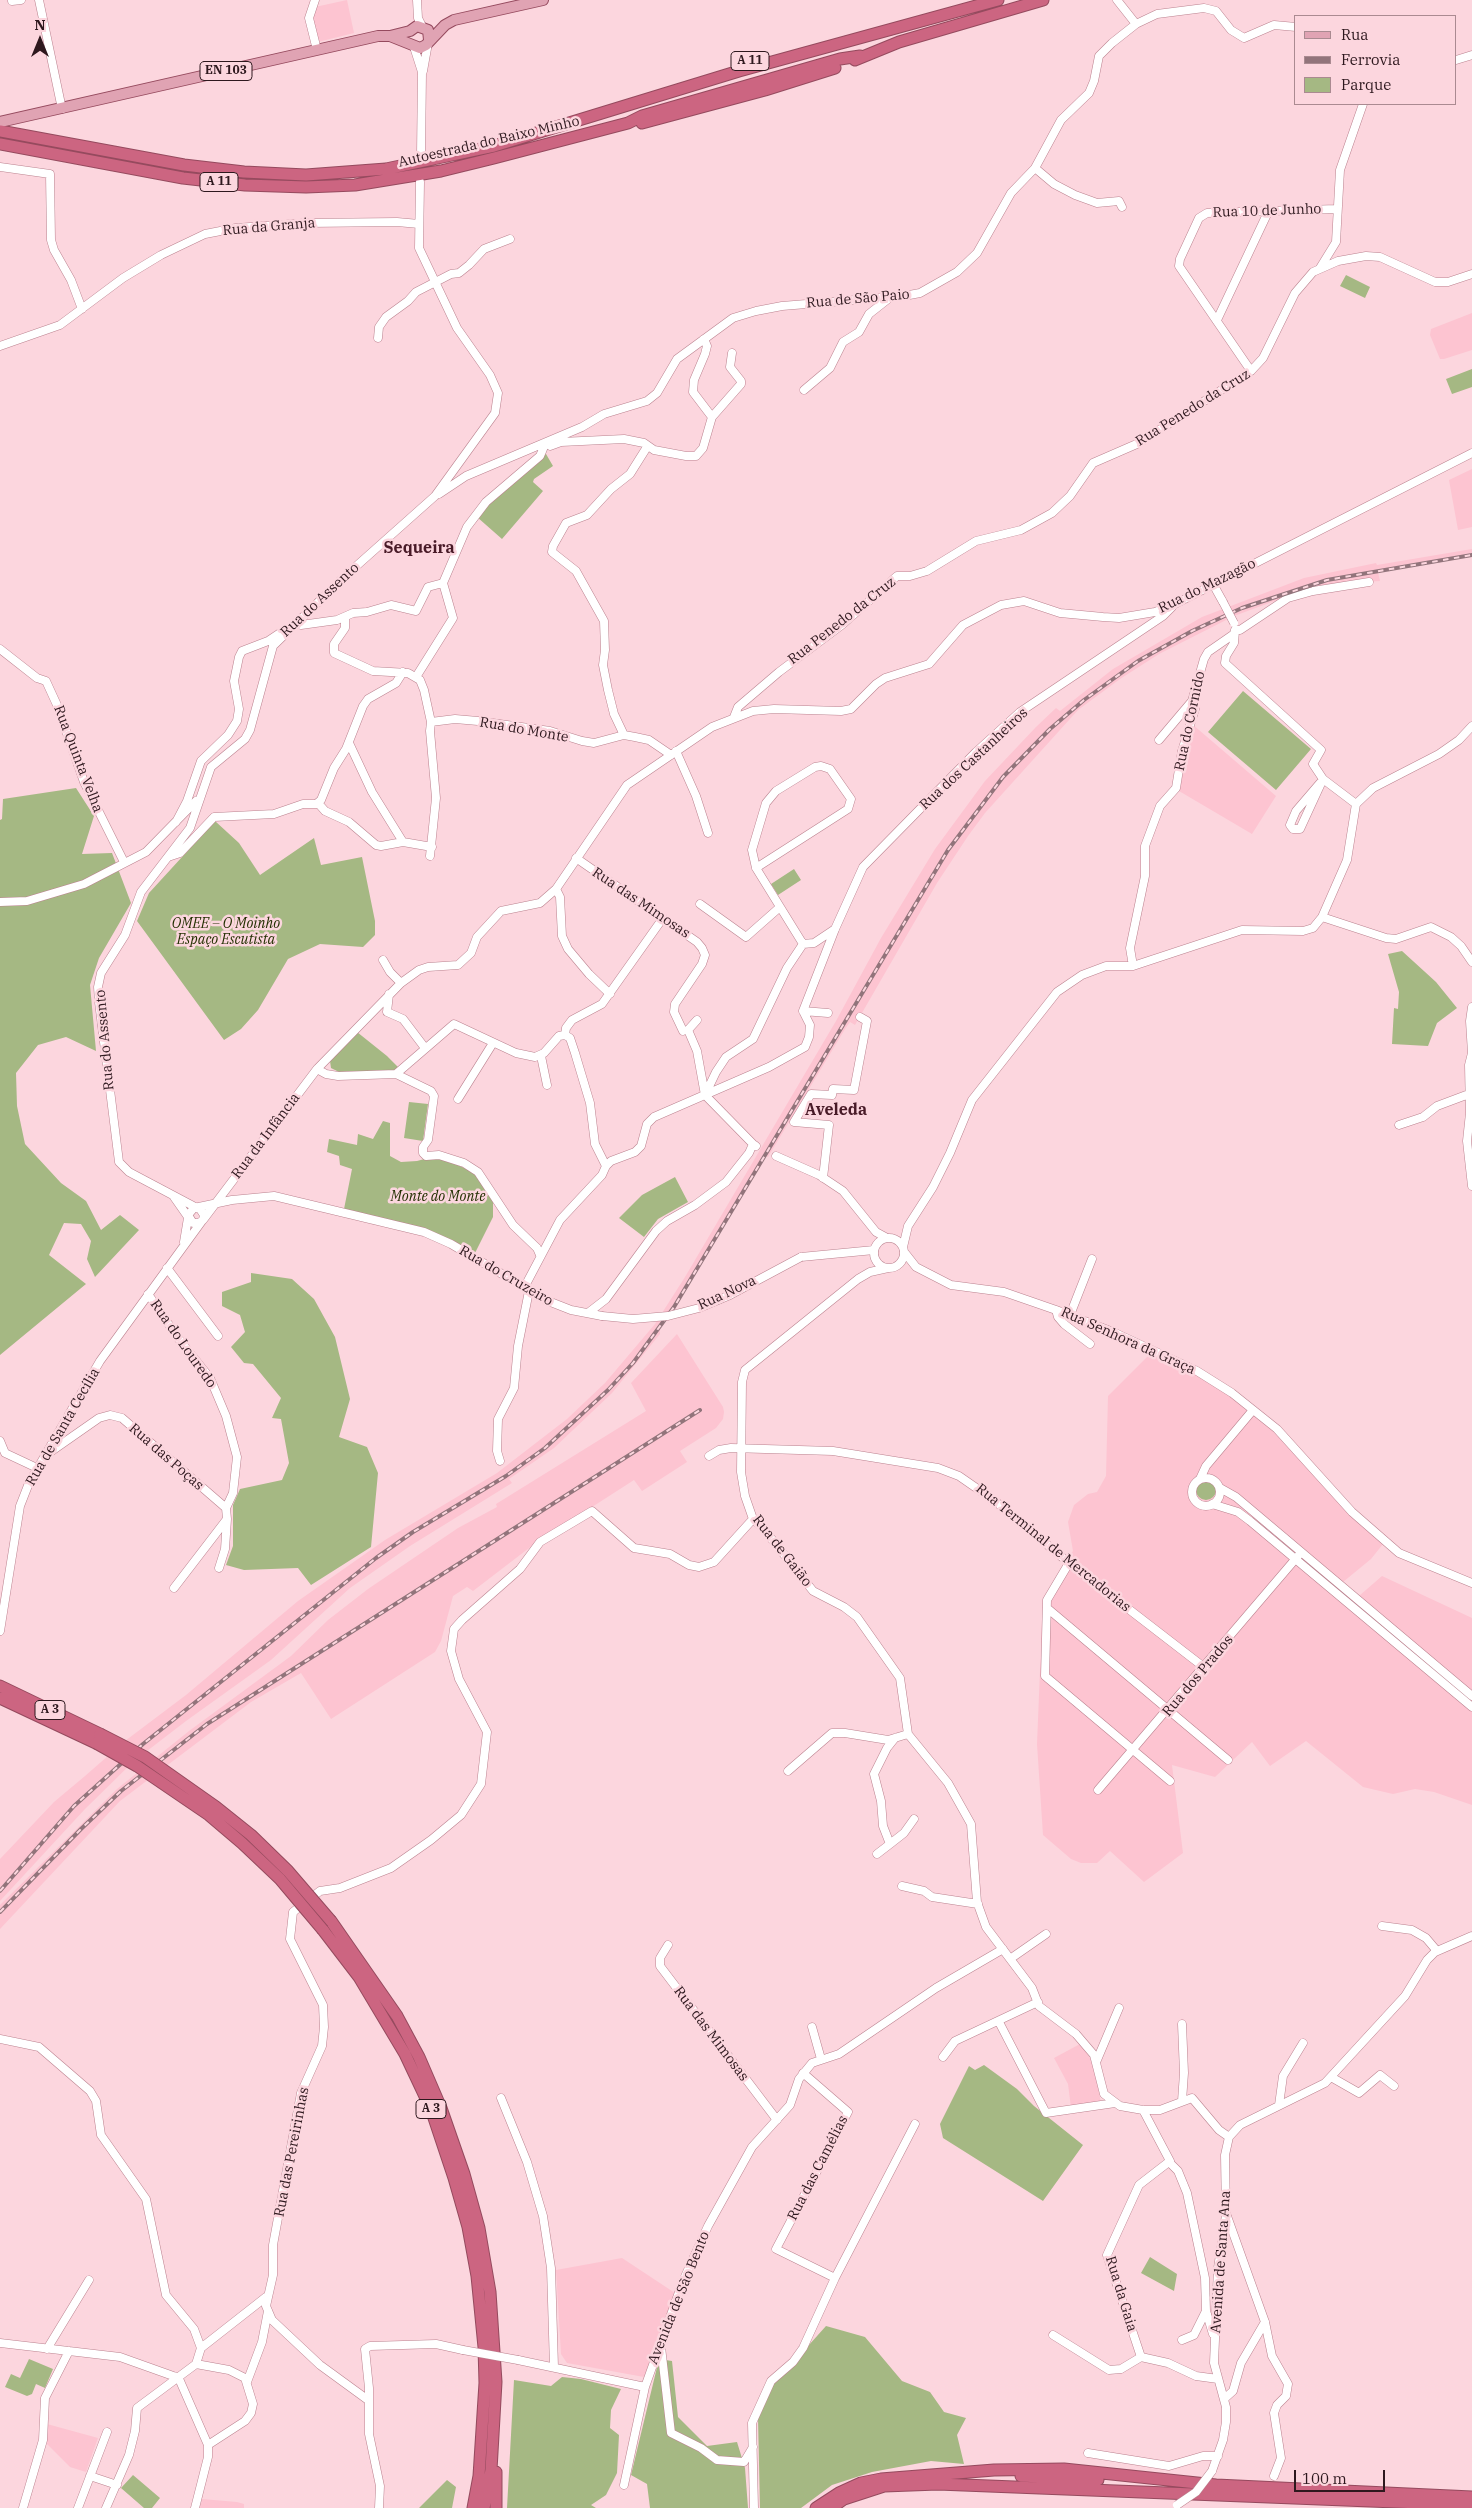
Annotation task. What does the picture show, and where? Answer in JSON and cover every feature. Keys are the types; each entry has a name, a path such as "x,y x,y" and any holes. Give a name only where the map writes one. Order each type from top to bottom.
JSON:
{"highway":[{"name":"Autoestrada do Baixo Minho","path":"0,131 184,165 224,170 306,175 352,173 438,159 494,146 789,57 881,34 998,0"},
{"name":"Autoestrada do Baixo Minho","path":"0,144 183,178 245,185 306,187 355,185 440,171 628,124 644,123 765,90 842,66 860,56 899,42 1043,0"},
{"name":"A 3","path":"0,1686 98,1739 180,1794 222,1826 280,1879 327,1926 397,2016 415,2049 441,2108 464,2174 479,2228 490,2292 496,2382 491,2470 484,2508"},
{"name":"A 3","path":"0,1698 98,1739"},
{"name":"A 3","path":"327,1926 405,2054 431,2109 468,2227 481,2313 485,2383 484,2421 473,2508"},
{"path":"495,2416 498,2435 496,2508"},
{"path":"816,2508 839,2493 861,2484 881,2479 994,2470 1064,2469 1216,2485 1472,2497"},
{"path":"831,2508 844,2499 884,2486 990,2486 1472,2505"}],"main road":[{"name":"EN 103","path":"0,122 378,36 390,36 418,26 445,25 463,18 543,0"},
{"name":"EN 103","path":"390,36 422,47 445,25"},
{"path":"412,45 408,36 418,26 429,34 428,42"}],"street":[{"path":"12,2 21,0"},
{"path":"40,0 62,109"},
{"path":"315,0 309,18 317,50"},
{"path":"417,0 418,26"},
{"path":"1117,0 1136,24"},
{"name":"Rua de São Paio","path":"435,496 466,476 513,458 582,427 604,414 653,397 678,359 732,318 756,310 818,302 888,299 920,293 957,272 977,253 1011,193 1034,168 1061,120 1089,93 1094,81 1099,56 1136,24 1157,14 1204,8 1216,11 1231,30 1244,38 1274,25 1294,27"},
{"path":"421,155 422,72 428,42"},
{"path":"412,45 422,72"},
{"path":"1457,60 1472,55"},
{"path":"1349,258 1342,254 1336,242 1340,170 1363,105"},
{"path":"0,167 50,174 51,240 54,250 71,280 82,309"},
{"path":"1034,168 1054,184 1075,195 1097,202 1119,201 1122,207"},
{"path":"420,182 419,248 457,328 490,375 498,393 498,402 492,418 435,496"},
{"name":"Rua 10 de Junho","path":"1251,371 1217,320 1180,270 1178,264 1203,214 1269,210 1337,209"},
{"path":"1217,320 1269,210"},
{"name":"Rua da Granja","path":"0,346 60,325 123,278 161,255 205,234 236,228 306,223 397,222 419,224"},
{"path":"378,338 379,328 386,317 408,301 416,292 451,274 459,273 484,248 510,238"},
{"path":"1320,269 1336,242"},
{"name":"Rua Penedo da Cruz","path":"734,717 738,708 779,672 843,624 897,576 910,576 927,571 976,541 1021,530 1052,513 1070,496 1093,463 1140,443 1251,371 1263,358 1295,293 1308,277 1320,269 1349,258 1366,256 1380,257 1435,282 1448,282 1472,274"},
{"path":"804,390 830,368 842,342 859,332 869,314 888,299"},
{"path":"704,339 706,346 705,354 694,380 693,392 712,417"},
{"path":"513,458 525,457 561,442 614,438 644,443 647,447 686,456 696,456 702,448 712,417 741,384 730,367 732,353"},
{"path":"624,735 614,714 606,682 603,665 604,622 576,571 552,552 553,546 566,523 587,515 610,489 630,474 647,447"},
{"path":"416,676 452,618 443,583 472,520 486,502 540,456 543,449"},
{"name":"Rua do Mazagão","path":"556,890 627,785 712,727 753,711 774,709 842,712 851,708 876,684 886,678 929,664 962,625 1001,605 1024,602 1060,613 1119,618 1140,615 1173,605 1472,453"},
{"path":"454,470 461,476 466,476"},
{"name":"Rua do Assento","path":"198,1208 129,1172 119,1162 98,987 101,973 125,935 141,892 190,828 211,767 245,738 250,730 273,646 435,496"},
{"name":"Rua do Cornido","path":"1133,966 1130,948 1145,876 1144,846 1160,806 1176,788 1182,751 1195,709 1192,701 1204,659 1208,652 1234,634 1234,626 1247,626 1288,598 1313,591 1369,582"},
{"path":"176,822 187,802 200,761 228,735 237,721 239,709 234,681 242,651 268,641 288,626 295,624 301,625 337,620 353,612 367,612 391,605 416,611 428,587 443,583"},
{"path":"1213,584 1234,626 1234,643 1226,656 1225,663 1321,750 1313,764 1322,781 1356,804"},
{"name":"Rua dos Castanheiros","path":"803,1011 835,929 863,867 976,752 1020,712 1162,616 1173,605"},
{"path":"345,617 345,628 334,644 334,653 373,671 404,672 416,676 424,690 431,722 430,732 436,798 430,856"},
{"name":"Rua Quinta Velha","path":"0,649 37,678 46,681 57,705 84,782 124,862"},
{"path":"318,803 349,743 363,706 368,700 396,683 404,672"},
{"path":"1158,740 1192,701"},
{"name":"Rua do Monte","path":"431,722 455,719 550,731 582,742 594,743 624,735 649,740 674,753"},
{"path":"876,1232 875,1253 888,1268 897,1266 902,1261 908,1226 933,1187 950,1153 972,1100 1058,992 1082,975 1106,966 1133,966 1242,930 1303,931 1313,928 1322,918 1347,860 1356,804 1373,788 1439,754 1459,740 1472,726"},
{"path":"349,743 372,792 404,842"},
{"path":"674,753 696,796 708,833"},
{"path":"756,868 848,809 851,799 830,769 821,766 815,767 776,791 766,803 752,850 756,868 803,944"},
{"path":"1322,781 1300,829 1293,829 1290,825 1296,812 1322,781"},
{"path":"0,902 27,901 84,884 146,852 199,798"},
{"path":"318,803 325,811 349,822 376,845 381,846 404,842 432,847"},
{"path":"168,857 180,853 214,816 274,814 303,804 318,803"},
{"name":"Rua das Mimosas","path":"576,858 697,942 704,955 702,964 675,1004 674,1012 683,1030"},
{"path":"556,890 560,897 562,936 568,949 589,974 610,994"},
{"name":"Rua da Infância","path":"202,1221 317,1069 401,982 418,970 428,967 458,965 471,953 477,937 501,911 520,905 540,903 556,890"},
{"path":"700,904 746,937 780,907"},
{"path":"606,1166 595,1144 590,1103 570,1038 566,1035 566,1028 577,1016 594,1010 610,994 663,918"},
{"path":"1322,918 1386,938 1396,939 1431,927 1451,937 1461,946 1472,962"},
{"path":"803,944 814,943 835,929"},
{"path":"814,943 826,952"},
{"path":"706,1095 716,1072 726,1057 753,1039 787,968 803,944"},
{"path":"383,960 390,972 401,982"},
{"path":"389,994 387,1012 403,1020 425,1048"},
{"path":"1472,1007 1470,1021 1472,1053 1469,1065 1470,1113 1467,1141 1472,1186"},
{"path":"500,1461 498,1451 498,1419 514,1388 518,1346 527,1289 540,1255 560,1220 602,1175 606,1166 612,1161 635,1152 641,1146 647,1124 654,1117 770,1067 805,1047 809,1037 810,1025 803,1011"},
{"path":"803,1011 828,1013"},
{"path":"823,1178 828,1125 794,1122 811,1094 832,1095 833,1089 854,1090 867,1021 860,1017"},
{"path":"588,1313 606,1299 656,1231 667,1220 695,1205 726,1182 755,1145 706,1095 696,1051 688,1030 697,1020"},
{"path":"396,1074 454,1024 524,1056 541,1056 559,1036 566,1035"},
{"path":"458,1099 493,1043"},
{"path":"541,1056 547,1085"},
{"path":"317,1069 326,1074 338,1076 396,1074 431,1091 434,1096 428,1140 423,1147 423,1153 426,1156 439,1155 464,1163 478,1172 513,1225 537,1248 540,1255"},
{"path":"1399,1125 1423,1117 1437,1106 1469,1094"},
{"path":"776,1156 823,1178 843,1191 876,1232 900,1242 904,1250"},
{"name":"Rua do Assento","path":"172,1194 188,1217"},
{"name":"Rua do Cruzeiro","path":"217,1203 274,1196 424,1232 451,1244 548,1301 588,1313"},
{"path":"198,1208 204,1215 202,1221 193,1223 188,1217 190,1211 198,1208 217,1203"},
{"name":"Rua de Santa Cecília","path":"183,1246 188,1217"},
{"name":"Rua de Santa Cecília","path":"0,1631 20,1506 29,1483 100,1361 202,1221"},
{"path":"875,1253 889,1238 908,1226"},
{"name":"Rua Senhora da Graça","path":"904,1250 916,1267"},
{"name":"Rua Nova","path":"588,1313 633,1319 668,1316 698,1308 730,1295 802,1257 816,1254 875,1253"},
{"name":"Rua de Gaião","path":"870,1272 875,1253"},
{"path":"1070,1315 1092,1259"},
{"name":"Rua Senhora da Graça","path":"897,1266 916,1267 951,1285 1004,1292 1070,1315 1178,1361 1215,1382 1277,1429 1352,1512 1399,1553 1472,1583"},
{"path":"168,1268 218,1336"},
{"name":"Rua de Gaião","path":"888,1268 870,1272 858,1279 745,1370 742,1382 742,1484 753,1519 763,1528 813,1591 844,1607 857,1617 900,1678 908,1734"},
{"name":"Rua do Louredo","path":"148,1294 178,1338 210,1378 226,1416 237,1457 236,1478 226,1508"},
{"path":"1056,1310 1058,1317 1064,1324 1090,1344"},
{"path":"1220,1488 1219,1498 1212,1504 1203,1506 1193,1498 1193,1485 1200,1479 1206,1466 1253,1410"},
{"name":"Rua das Poças","path":"43,1458 99,1418 110,1416 122,1418 226,1508"},
{"path":"64,1421 77,1432"},
{"path":"0,1441 3,1455 37,1468"},
{"name":"Rua Terminal de Mercadorias","path":"708,1456 719,1450 742,1447 833,1451 938,1468 975,1486 1069,1563 1205,1668"},
{"path":"1200,1479 1212,1479 1220,1488 1236,1497 1298,1556 1472,1707"},
{"path":"1212,1504 1238,1512 1298,1556 1472,1696"},
{"path":"219,1568 225,1549 226,1508"},
{"name":"Rua das Pereirinhas","path":"266,2296 273,2271 273,2245 301,2093 322,2046 324,2027 323,2005 290,1939 293,1912 320,1891 340,1888 391,1868 404,1860 461,1815 481,1784 487,1732 459,1679 451,1651 454,1629 520,1569 540,1542 592,1511 634,1548 670,1554 699,1567 714,1562 753,1519"},
{"path":"174,1588 227,1519"},
{"name":"Rua dos Prados","path":"1098,1790 1205,1668 1298,1556"},
{"path":"1069,1563 1047,1600 1045,1676 1170,1781"},
{"path":"1047,1608 1228,1760"},
{"path":"788,1771 832,1733 845,1732 888,1740 908,1734 948,1783 971,1824 978,1904 986,1927 1032,1988 1039,2006 1083,2040 1097,2060 1104,2094 1115,2103"},
{"path":"890,1844 883,1826 881,1802 874,1774 887,1748 895,1738"},
{"path":"877,1854 904,1833 914,1819"},
{"path":"902,1886 924,1891 936,1898 978,1904"},
{"path":"1382,1926 1412,1930 1426,1938 1437,1951"},
{"path":"1010,1959 1046,1934"},
{"path":"998,2022 1046,2113 1115,2103 1144,2110 1160,2110 1182,2101 1194,2099 1219,2130 1229,2137 1240,2125 1307,2093 1332,2077 1405,1996 1427,1960 1437,1951 1471,1939"},
{"name":"Rua das Mimosas","path":"668,1945 660,1958 660,1966 777,2120"},
{"name":"Avenida de São Bento","path":"624,2485 645,2387 683,2281 708,2226 752,2147 790,2105 799,2078 812,2063 839,2054 936,1988 1003,1950"},
{"path":"943,2056 954,2041 1038,2002"},
{"path":"1097,2060 1119,2008"},
{"path":"1182,2024 1184,2073 1182,2101"},
{"path":"812,2027 821,2059"},
{"path":"0,2039 39,2047 90,2091 96,2101 101,2135 146,2199 166,2295 194,2329 201,2348"},
{"path":"1279,2105 1283,2076 1303,2043"},
{"name":"Rua das Camélias","path":"803,2073 848,2112 776,2249 835,2278"},
{"path":"1332,2077 1359,2093 1380,2075 1394,2086"},
{"path":"501,2098 527,2162 542,2216 551,2268 554,2367"},
{"path":"1144,2110 1146,2120 1170,2158 1169,2162 1178,2171 1187,2194 1205,2278 1206,2311 1216,2341"},
{"path":"754,2508 751,2425 769,2385 803,2348 835,2278 916,2124"},
{"name":"Avenida de Santa Ana","path":"1175,2506 1196,2492 1212,2471 1218,2456 1226,2422 1224,2399 1214,2363 1218,2268 1226,2215 1226,2155 1229,2137"},
{"name":"Rua da Gaia","path":"1141,2357 1107,2255 1139,2185 1169,2162"},
{"path":"1226,2215 1265,2322 1272,2356 1289,2385 1286,2396 1277,2405 1275,2410 1274,2422 1281,2458 1274,2476"},
{"path":"47,2349 89,2280"},
{"path":"106,2508 129,2455 136,2408 196,2364 201,2348 266,2296"},
{"path":"266,2296 268,2311 272,2320 320,2365 368,2400"},
{"path":"247,2382 262,2342 268,2311"},
{"path":"1182,2340 1194,2335 1206,2311"},
{"path":"1224,2399 1233,2391 1241,2363 1265,2322"},
{"path":"1053,2335 1112,2371 1121,2369 1141,2357 1168,2363 1196,2376 1218,2379"},
{"path":"0,2343 120,2357 176,2377 180,2381 208,2445 208,2457 195,2508"},
{"path":"661,2343 671,2434 701,2448 717,2460 744,2462 753,2447"},
{"path":"379,2508 380,2486 370,2434 369,2388 364,2356 366,2349 370,2346 436,2344 645,2387"},
{"path":"23,2508 42,2440 45,2398 69,2351"},
{"path":"196,2364 229,2370 245,2378 253,2404 251,2413 231,2432 208,2445"},
{"path":"78,2508 107,2432"},
{"path":"1088,2454 1161,2465 1175,2465 1203,2456 1218,2456"},
{"path":"90,2476 117,2485"}],"shaded area":[{"path":"347,0 354,33 318,42 312,17 315,7"},
{"path":"1472,313 1472,350 1440,359 1430,335 1431,329"},
{"path":"1472,469 1472,527 1458,530 1449,480"},
{"path":"1472,549 1472,556 1378,572 1380,581 1345,583 1280,599 1234,616 1159,654 1120,679 1078,710 985,813 968,836 937,883 855,1025 850,1022 845,1029 768,1157 766,1156 660,1328 660,1334 612,1393 554,1448 509,1479 512,1483 410,1546 350,1588 271,1660 134,1761 85,1809 0,1901 0,1859 54,1802 125,1741 186,1695 298,1601 385,1540 497,1473 567,1419 605,1383 655,1324 685,1277 836,1021 881,938 935,849 985,781 1056,708 1060,711 1113,669 1202,617 1304,578 1376,563 1377,565"},
{"path":"1192,724 1276,796 1252,834 1179,791 1186,759 1183,758"},
{"path":"677,1334 723,1407 724,1412 723,1419 716,1428 680,1451 687,1462 642,1491 634,1480 533,1545 473,1591 467,1587 453,1596 441,1641 435,1652 331,1719 301,1673 251,1702 120,1801 0,1929 0,1905 117,1789 189,1731 291,1656 328,1620 368,1589 458,1528 497,1507 496,1504 646,1411 631,1383"},
{"path":"1150,1354 1200,1375 1247,1407 1275,1433 1353,1517 1383,1544 1371,1559 1343,1582 1359,1596 1382,1576 1472,1618 1472,1805 1434,1792 1415,1789 1393,1794 1363,1787 1306,1741 1270,1766 1252,1742 1215,1777 1172,1765 1183,1853 1144,1882 1110,1851 1097,1863 1081,1863 1071,1859 1043,1835 1037,1744 1043,1598 1073,1551 1068,1522 1074,1505 1088,1494 1097,1492 1106,1476 1108,1396"},
{"path":"1080,2044 1093,2062 1101,2103 1071,2108 1068,2084 1054,2058"},
{"path":"622,2258 675,2293 644,2377 567,2363 561,2354 556,2270"},
{"path":"47,2424 98,2438 86,2472 70,2467 47,2444"},
{"path":"202,2499 237,2502 244,2504 244,2508 200,2508"}],"green space":[{"path":"1346,275 1370,287 1365,298 1340,286"},
{"path":"1472,369 1472,387 1452,394 1446,379"},
{"path":"546,454 553,466 534,479 533,482 543,491 502,539 477,517 522,470"},
{"path":"1243,691 1311,749 1276,790 1208,732"},
{"path":"76,788 94,816 82,854 112,853 131,903 99,958 90,985 96,1051 66,1037 38,1045 16,1073 17,1106 25,1144 61,1183 86,1201 101,1230 120,1215 139,1230 95,1277 87,1259 91,1241 81,1224 64,1223 49,1255 86,1284 0,1355 0,820 2,819 3,799"},
{"name":"OMEE – O Moinho Espaço Escutista","path":"215,821 239,843 260,875 314,838 321,865 362,857 375,921 375,935 363,947 320,944 288,959 258,1010 241,1029 224,1040 137,921 149,893"},
{"path":"794,869 801,880 778,895 771,884"},
{"path":"1402,951 1436,982 1457,1008 1437,1023 1428,1046 1392,1044 1394,1008 1398,1009 1399,992 1388,954"},
{"path":"357,1032 399,1068 392,1071 339,1072 331,1068 330,1061"},
{"path":"409,1102 428,1104 423,1141 404,1138"},
{"name":"Monte do Monte","path":"383,1121 390,1123 390,1156 401,1162 417,1161 432,1157 451,1162 473,1172 493,1200 493,1217 475,1253 437,1234 344,1209 352,1169 340,1165 339,1156 327,1152 329,1139 357,1145 358,1134 373,1139"},
{"path":"675,1177 688,1202 658,1219 644,1237 619,1218 642,1195"},
{"path":"251,1273 292,1279 314,1299 335,1337 350,1399 339,1437 367,1447 378,1473 371,1547 311,1585 298,1568 244,1570 226,1565 233,1546 233,1505 240,1489 282,1480 289,1463 281,1419 272,1418 281,1398 253,1364 244,1363 231,1347 245,1332 240,1315 222,1306 222,1292 251,1282"},
{"path":"1206,1480 1213,1483 1216,1490 1213,1497 1206,1500 1199,1497 1196,1490 1199,1483"},
{"path":"984,2065 1017,2089 1034,2106 1083,2145 1043,2201 943,2138 940,2124 969,2066 975,2070"},
{"path":"1150,2257 1177,2274 1174,2291 1141,2273"},
{"path":"826,2326 865,2337 902,2381 930,2392 944,2412 966,2418 957,2435 964,2464 931,2461 872,2472 832,2485 801,2508 760,2508 758,2418 774,2384"},
{"path":"29,2359 53,2369 45,2388 36,2384 32,2394 27,2396 5,2387 11,2374 20,2378"},
{"path":"659,2359 672,2361 678,2417 707,2446 737,2442 745,2468 748,2508 650,2508 647,2484 631,2475"},
{"path":"562,2377 581,2379 621,2389 611,2410 610,2428 619,2435 617,2473 606,2495 591,2505 596,2508 507,2508 514,2380 551,2386"},
{"path":"133,2475 160,2498 152,2508 144,2508 121,2488"},
{"path":"447,2480 456,2487 452,2508 419,2508"}],"railway":[{"path":"0,1891 74,1806 143,1744 376,1558 413,1532 506,1476 545,1448 608,1390 633,1363 674,1307 948,850 1003,777 1050,729 1084,700 1138,661 1192,631 1242,608 1327,580 1472,555"},
{"path":"0,1912 121,1791 207,1724 700,1410"}],"district":[{"name":"Sequeira","path":"419,548"},
{"name":"Aveleda","path":"836,1110"}]}
